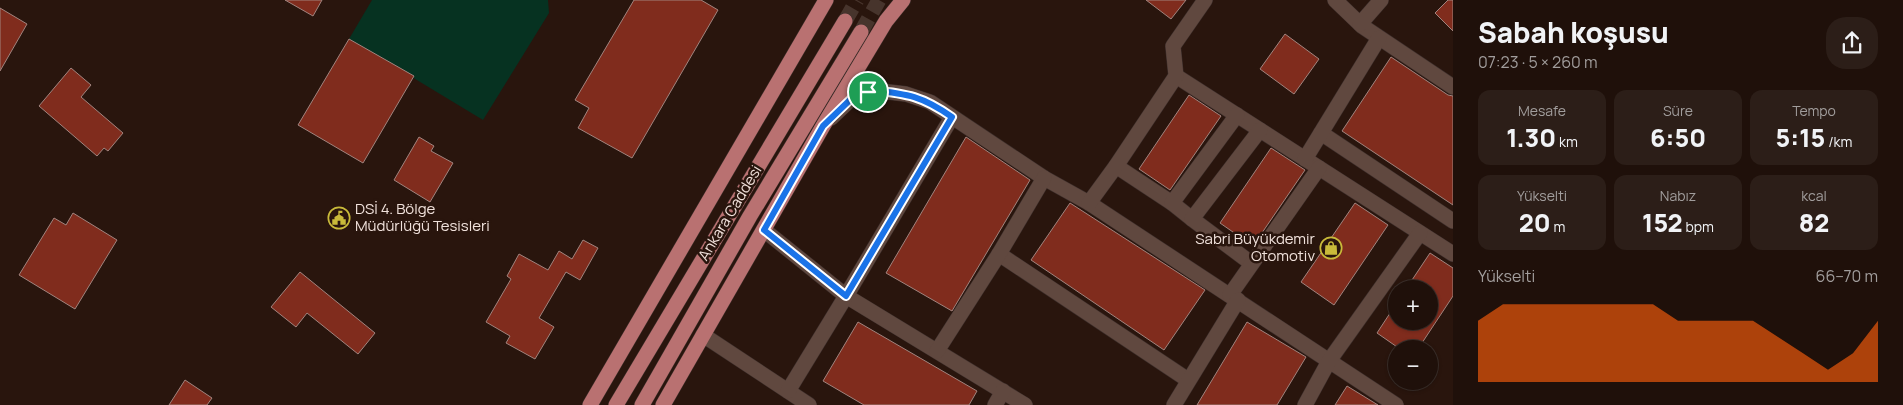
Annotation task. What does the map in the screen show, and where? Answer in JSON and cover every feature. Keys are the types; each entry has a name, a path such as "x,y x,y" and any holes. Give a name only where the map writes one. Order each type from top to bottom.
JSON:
{"main road":[{"path":"802,41 813,0"},
{"path":"590,405 826,0"},
{"path":"663,405 823,126 886,21 903,0"},
{"name":"Ankara Caddesi","path":"616,405 845,20"},
{"name":"Ankara Caddesi","path":"642,405 750,216 861,32"}],"street":[{"path":"1089,203 1176,76 1173,46 1205,0"},
{"path":"1335,0 1360,24 1453,87"},
{"path":"1360,24 1381,0"},
{"path":"1305,159 1379,38"},
{"path":"1176,76 1453,254"},
{"path":"823,126 852,98 872,90 906,94 930,102 1044,178 1089,203 1396,405"},
{"path":"1172,203 1237,115"},
{"path":"788,391 952,117"},
{"path":"1192,218 1260,130"},
{"path":"1321,133 1453,221"},
{"path":"1116,166 1172,203 1251,263"},
{"path":"1174,405 1234,298 1251,263 1319,168"},
{"path":"937,351 999,254 1044,178"},
{"path":"764,230 846,296 1025,405"},
{"path":"1305,405 1329,362 1420,233"},
{"path":"999,254 1188,380"},
{"path":"703,335 809,405"},
{"path":"995,405 1002,391"}],"green space":[{"path":"372,0 548,0 549,13 483,120 349,39"}],"building":[{"path":"285,0 322,0 313,16"},
{"path":"634,0 701,0 718,10 632,158 578,128 589,108 575,100"},
{"path":"1146,0 1186,0 1171,19"},
{"path":"1448,0 1453,0 1453,31 1435,13"},
{"path":"0,8 27,24 0,71"},
{"path":"1285,34 1319,59 1294,94 1260,69"},
{"path":"349,39 414,76 363,163 298,125"},
{"path":"1391,57 1448,95 1453,96 1453,205 1342,131"},
{"path":"71,68 91,85 81,97 123,133 108,151 104,148 97,156 39,106"},
{"path":"1189,95 1221,116 1170,190 1139,169"},
{"path":"419,137 434,146 431,151 453,163 430,202 394,180"},
{"path":"966,137 1030,180 952,311 886,273"},
{"path":"1271,148 1305,170 1253,246 1220,223"},
{"path":"1070,203 1205,290 1164,350 1031,260"},
{"path":"1355,203 1388,225 1334,305 1301,282"},
{"path":"73,213 117,240 75,309 19,275 54,218 66,225"},
{"path":"583,240 598,248 580,280 566,272 539,318 554,327 535,359 506,343 510,336 486,322 511,279 507,276 519,254 548,270 559,251 572,259"},
{"path":"1430,253 1453,268 1453,296 1438,319 1438,280 1412,280"},
{"path":"300,272 375,333 358,354 307,313 296,327 271,307"},
{"path":"1388,316 1388,330 1431,330 1424,340 1388,341 1377,333"},
{"path":"858,322 977,391 969,405 864,405 823,381"},
{"path":"1247,322 1306,357 1277,405 1197,405"},
{"path":"185,380 212,398 207,405 169,405"},
{"path":"1347,386 1378,405 1335,405"}],"tunnel":[{"path":"845,21 857,0"},
{"path":"861,32 879,0"}],"place":[{"name":"DSİ 4. Bölge Müdürlüğü Tesisleri","path":"339,218"},
{"name":"Sabri Büyükdemir Otomotiv","path":"1331,248"}],"route":[{"path":"872,90 906,94 930,102 952,117 846,296 764,230 823,126 852,98 868,92 872,90"}]}
